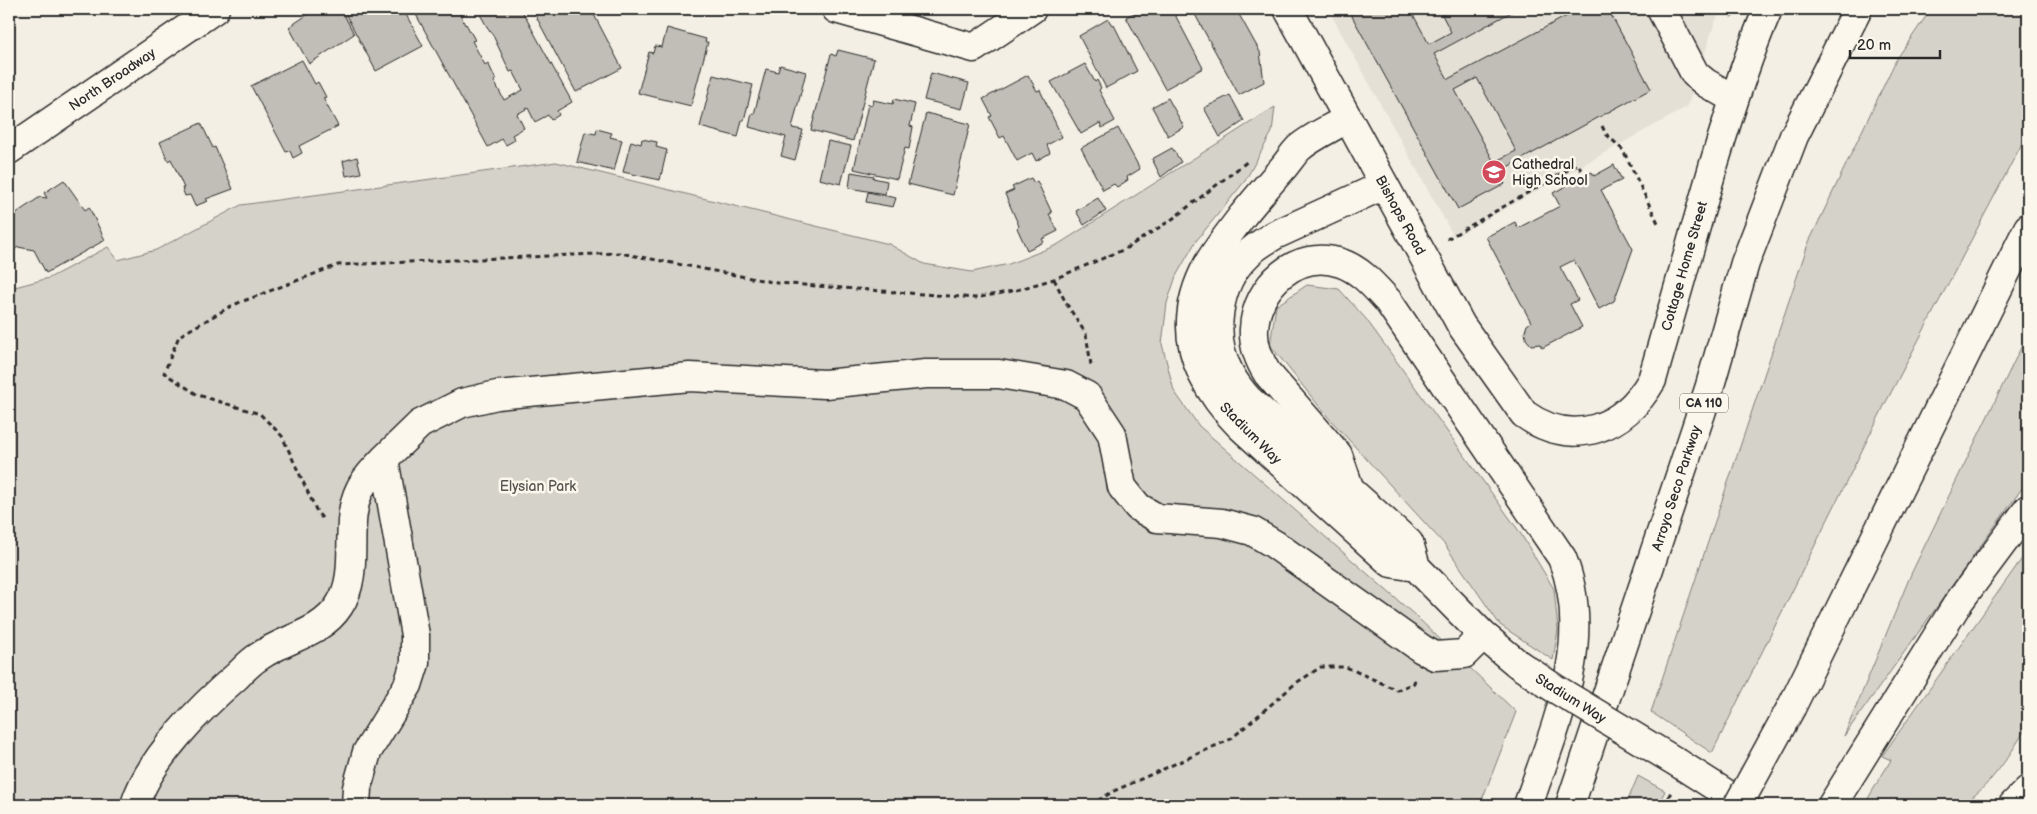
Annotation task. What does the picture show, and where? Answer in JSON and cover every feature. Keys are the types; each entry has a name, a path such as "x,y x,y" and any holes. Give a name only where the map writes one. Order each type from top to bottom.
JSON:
{"main road":[{"name":"North Broadway","path":"9,150 215,9"},
{"path":"836,9 974,48 1032,9"},
{"name":"Bishops Road","path":"1288,9 1461,325 1524,414"},
{"path":"1661,9 1695,74 1706,84 1734,100"},
{"name":"Cottage Home Street","path":"1524,414 1534,421 1566,431 1583,431 1599,428 1615,421 1627,412 1641,398 1652,380 1691,239 1734,100 1756,36 1768,9"},
{"name":"Arroyo Seco Parkway","path":"1570,805 1709,389 1745,263 1794,136 1858,9"},
{"name":"Stadium Way","path":"1348,118 1299,148 1216,251 1197,289 1191,333 1194,354 1201,374 1212,392 1224,410 1240,426 1391,563 1416,567"},
{"name":"Stadium Way","path":"1384,185 1275,235 1259,244 1245,256 1234,270 1227,286 1219,317 1219,342 1229,372 1248,399 1409,543 1416,567 1483,634 1518,664 1744,805"},
{"path":"1738,805 1792,706 2028,228"},
{"path":"1350,490 1338,455 1267,373 1259,359 1255,344 1256,316 1260,301 1268,286 1286,271 1311,261 1339,262 1351,268 1365,276 1388,301 1562,558 1569,577 1574,614 1573,657 1557,720 1528,805"},
{"path":"135,805 149,774 173,742 223,688 259,656 323,624 339,606 349,583 354,505 361,488 384,459 420,424 462,403 497,395 690,377 825,384 926,374 999,374 1066,385 1087,396 1112,434 1122,487 1138,507 1157,518 1222,523 1252,531 1274,544 1422,649 1435,656 1464,654 1483,634"},
{"path":"356,805 357,788 367,752 408,685 415,663 415,635 384,459"},
{"path":"1832,805 1958,603 2028,509"},
{"path":"2013,805 2028,790"}],"path":[{"path":"1727,9 1732,17"},
{"path":"1602,126 1606,134 1623,150 1659,225"},
{"path":"352,541 336,535 317,512 282,436 260,414 198,395 164,373 178,336 233,305 338,265 620,253 777,283 975,298 1013,291 1054,279 1133,244 1171,220 1254,156"},
{"path":"1447,240 1578,164 1582,172"},
{"path":"1054,279 1066,303 1086,334 1092,369 1087,396"},
{"path":"1090,805 1114,791 1231,739 1296,683 1321,667 1346,667 1397,690 1414,683 1422,649"}],"shaded area":[{"name":"Cathedral High School","path":"1328,9 1722,9 1715,22 1687,107 1454,237"}],"green space":[{"path":"1931,9 2028,9 2028,132 1885,404 1712,753 1651,712 1808,244 1896,60"},
{"name":"Elysian Park","path":"1275,107 1272,132 1245,181 1196,241 1176,276 1167,303 1162,344 1174,391 1199,426 1418,618 1516,712 1480,805 9,805 9,289 49,278 108,247 118,260 156,250 241,205 556,162 889,244 924,264 972,272 1009,264 1057,245"},
{"path":"1307,285 1339,289 1366,319 1519,531 1554,589 1558,630 1553,660 1500,625 1445,545 1327,416 1270,345 1276,306"},
{"path":"2028,333 2028,480 1844,736 1911,574"},
{"path":"2028,550 2028,724 2015,746 1990,781 1970,799 1960,805 1864,805 1891,760 1882,756"},
{"path":"1638,776 1665,791 1658,805 1626,805"}],"building":[{"path":"316,9 341,9 354,34 309,64 289,27"},
{"path":"348,9 403,9 423,46 376,71 346,15 350,13"},
{"path":"413,9 458,9 465,25 475,40 472,41 485,65 488,63 496,80 494,81 504,100 523,90 513,71 510,72 491,31 477,9 521,9 572,102 557,111 559,115 551,120 548,115 535,122 528,108 517,114 524,128 512,135 515,140 506,145 502,139 488,147"},
{"path":"532,9 591,9 622,68 576,92"},
{"path":"1142,9 1172,9 1203,68 1165,89 1126,17"},
{"path":"1192,9 1236,9 1260,52 1264,82 1239,95"},
{"path":"1348,9 1410,9 1429,44 1451,32 1439,9 1517,9 1434,54 1448,79 1580,9 1608,9 1651,89 1498,172 1505,184 1458,209","holes":["1477,78 1516,151 1494,162 1455,90"]},
{"path":"1108,19 1114,25 1137,71 1106,88 1079,36"},
{"path":"667,28 706,39 705,42 708,42 691,106 638,93 649,52 653,53 655,46 662,47"},
{"path":"838,50 874,59 853,141 811,130 831,54 836,56"},
{"path":"302,60 315,84 318,82 326,97 323,98 338,126 299,146 302,153 293,158 290,151 286,152 251,86"},
{"path":"1085,64 1095,82 1097,80 1101,88 1099,90 1115,121 1102,128 1100,123 1081,134 1051,82"},
{"path":"780,65 806,72 792,128 803,130 795,160 781,156 786,137 749,127 766,69 778,72"},
{"path":"931,73 969,83 962,109 924,100"},
{"path":"713,75 753,85 738,137 700,127"},
{"path":"1028,75 1037,91 1040,90 1062,137 1047,145 1050,153 1036,161 1032,153 1017,161 1004,136 1000,138 989,117 992,116 983,99"},
{"path":"1230,95 1244,121 1220,137 1204,108"},
{"path":"1168,98 1184,127 1168,136 1152,107"},
{"path":"894,99 915,104 910,126 913,127 909,149 905,148 897,179 854,169 868,104 872,105 873,100 893,104"},
{"path":"926,113 970,124 953,195 908,184"},
{"path":"201,123 213,148 215,147 233,189 206,199 208,201 195,206 190,195 185,196 182,188 184,188 171,159 168,161 160,142"},
{"path":"1118,128 1140,169 1127,177 1128,180 1117,187 1114,184 1103,190 1081,148"},
{"path":"597,129 612,133 610,137 622,140 614,171 577,162 585,132 596,134"},
{"path":"642,139 657,142 656,147 667,150 660,180 623,172 631,141 641,144"},
{"path":"828,141 851,146 841,184 819,179"},
{"path":"1172,148 1181,162 1161,177 1152,159"},
{"path":"357,157 361,173 346,176 343,161"},
{"path":"1614,165 1622,180 1601,190 1633,249 1614,301 1599,309 1574,260 1560,267 1578,300 1570,304 1582,327 1542,348 1540,344 1531,345 1526,339 1525,331 1527,325 1531,322 1486,237 1515,222 1518,228 1560,206 1553,193 1592,172 1594,176"},
{"path":"851,172 874,176 873,178 887,181 885,194 849,188"},
{"path":"1031,178 1034,183 1037,181 1052,213 1049,214 1058,231 1042,239 1044,242 1027,250 1005,194 1014,190 1012,187"},
{"path":"64,180 85,210 89,207 105,240 46,273 34,250 18,247 9,253 9,218 40,197 47,198 44,193"},
{"path":"868,192 896,198 893,207 866,202"},
{"path":"1098,198 1106,211 1084,225 1076,211"}],"place":[{"name":"Cathedral High School","path":"1494,172"}]}
